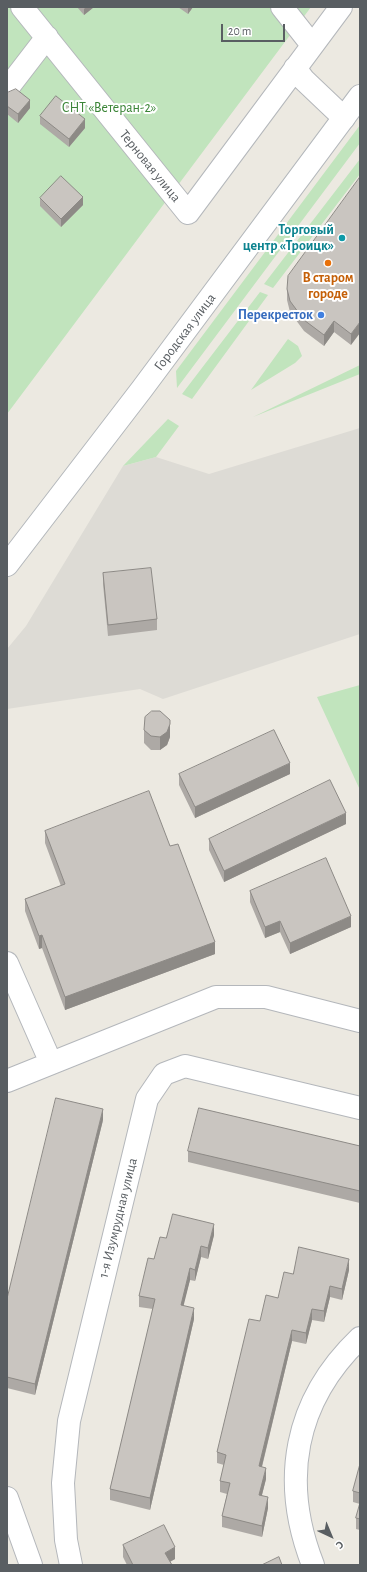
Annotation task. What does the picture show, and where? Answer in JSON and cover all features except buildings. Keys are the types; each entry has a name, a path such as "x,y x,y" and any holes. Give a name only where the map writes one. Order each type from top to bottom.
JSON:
{"street":[{"name":"Терновая улица","path":"22,7 188,212 295,68"},
{"path":"282,7 312,45"},
{"path":"341,7 295,68 304,80 344,118"},
{"path":"7,89 47,37"},
{"name":"Городская улица","path":"7,565 142,389 360,96"},
{"path":"7,963 51,1063"},
{"path":"7,1081 216,997 266,997 360,1021"},
{"name":"1-я Изумрудная улица","path":"71,1565 66,1540 63,1483 68,1421 147,1100 164,1074 185,1066 360,1108"},
{"path":"313,1565 298,1516 296,1471 300,1434 313,1400 342,1355 360,1338"},
{"path":"7,1498 32,1565"}],"shaded area":[{"path":"360,428 360,634 163,699 140,689 7,709 7,649 26,626 123,466 156,457 209,474"}],"green space":[{"name":"СНТ «Ветеран-2»","path":"7,7 311,7 7,414"},
{"path":"360,125 360,143 177,388 176,371"},
{"path":"360,159 360,174 273,288 264,284"},
{"path":"260,292 268,295 192,399 182,394"},
{"path":"288,339 298,346 302,356 295,363 251,390"},
{"path":"360,365 360,374 253,417"},
{"path":"168,419 179,426 156,457 123,466"},
{"path":"360,685 360,790 317,697"}],"place":[{"name":"Торговый центр «Троицк»","path":"342,238"},
{"name":"В старом городе","path":"328,263"},
{"name":"Перекресток","path":"321,315"}]}
